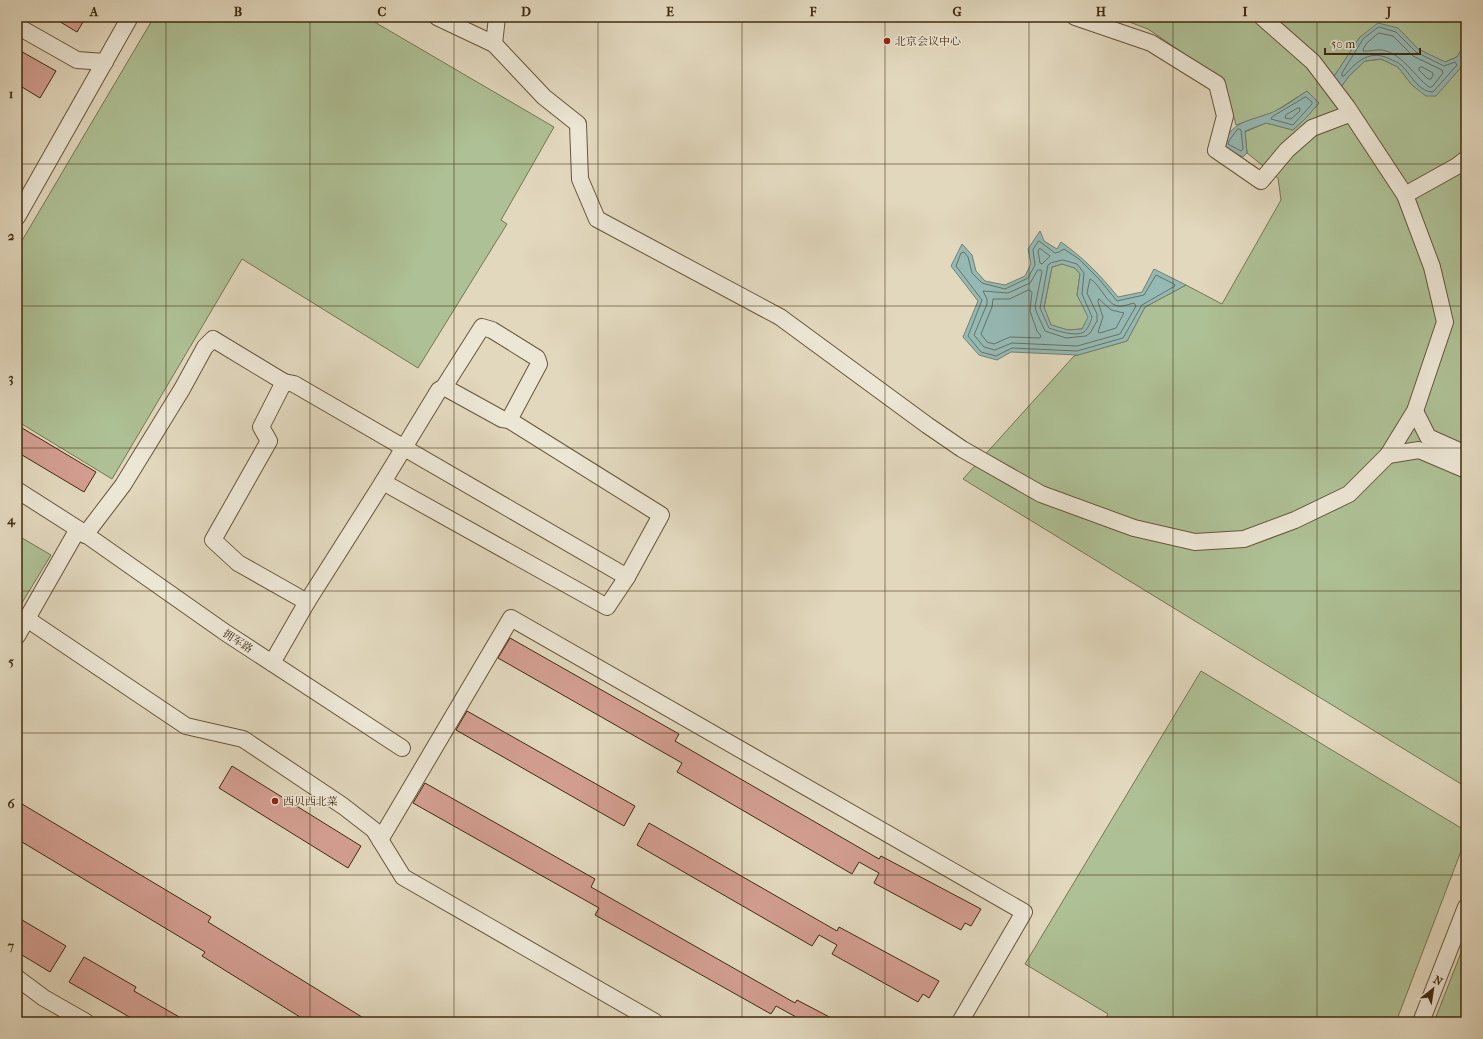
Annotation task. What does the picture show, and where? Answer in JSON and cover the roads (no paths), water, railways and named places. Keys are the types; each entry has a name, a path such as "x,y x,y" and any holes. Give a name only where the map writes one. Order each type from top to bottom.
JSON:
{"street":[{"path":"18,211 130,17"},
{"path":"437,17 494,44 544,97 578,124 580,179 597,219 780,317 962,449 1041,494 1134,528 1195,542 1244,539 1295,520 1349,494 1388,455 1415,411 1445,322 1432,267 1406,195 1347,106 1313,62 1262,17"},
{"path":"494,44 497,17"},
{"path":"1075,17 1151,44 1217,84 1225,116 1216,150 1261,181 1287,150 1312,128 1350,114"},
{"path":"17,26 77,60 105,62"},
{"path":"1406,195 1457,166 1466,159"},
{"path":"272,663 307,602 403,448 482,328 492,330 537,358 539,364 509,420"},
{"path":"17,636 26,619 81,532 123,485 182,389 205,347 213,339 284,382 294,384 627,577"},
{"path":"284,382 261,427 270,440 213,540 238,563 307,602"},
{"path":"383,482 607,607 627,577 661,515 509,420 502,419 444,387"},
{"path":"1415,411 1428,438 1466,454"},
{"path":"1388,455 1419,450 1466,470"},
{"name":"拥军路","path":"17,490 81,532 226,633 402,748"},
{"path":"380,840 511,618 1024,912 960,1022"},
{"path":"26,619 186,726 243,739 343,806 374,830 403,877 655,1022"},
{"path":"1421,1022 1466,907"},
{"path":"17,978 44,998 86,1022"}],"water":[{"path":"1458,17 1466,17 1466,40 1465,31"},
{"path":"1378,23 1398,28 1418,49 1445,62 1457,57 1466,42 1466,63 1436,96 1426,96 1412,85 1398,67 1381,59 1365,61 1349,76 1341,87 1333,78 1360,37"},
{"path":"1307,91 1319,103 1293,130 1266,123 1245,131 1247,153 1243,157 1223,147 1230,132 1242,123 1277,110"},
{"path":"1040,231 1044,241 1057,249 1061,242 1092,268 1118,297 1142,292 1154,269 1186,285 1145,307 1127,341 1078,355 1011,352 997,360 979,355 963,337 978,301 951,266 962,244 972,255 976,271 985,281 1005,285 1025,276 1031,264 1028,249","holes":["1062,264 1075,268 1080,274 1077,295 1088,317 1082,329 1068,330 1051,325 1044,307 1052,267"]}],"place":[{"name":"北京会议中心","path":"887,41"},
{"name":"西贝西北菜","path":"275,801"}]}
